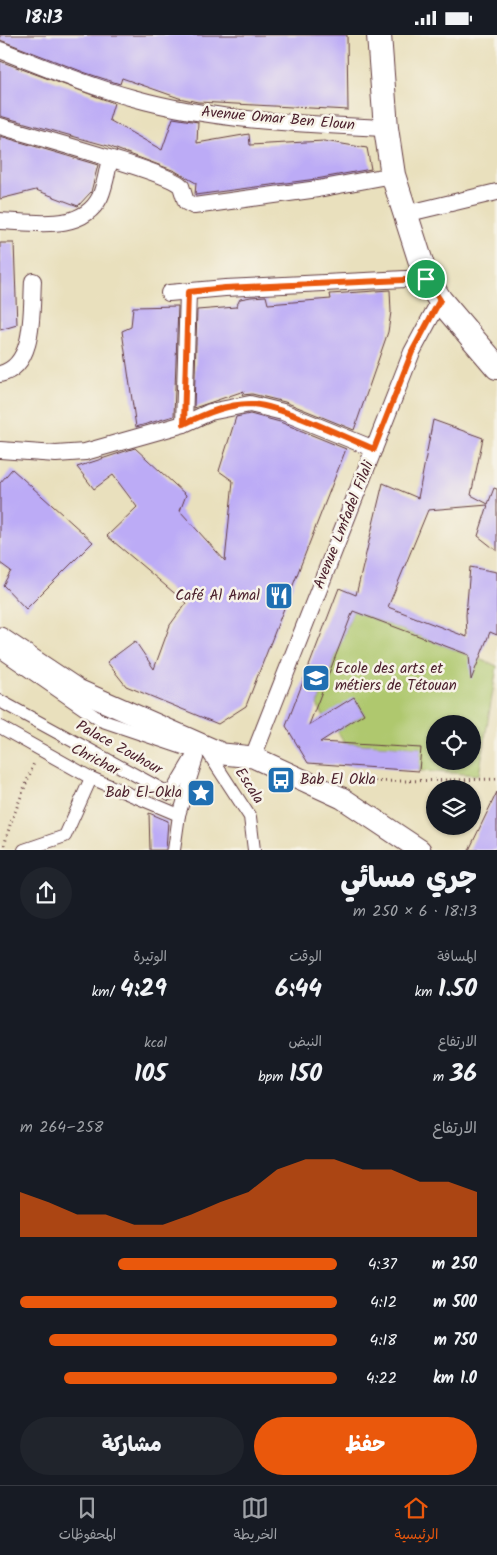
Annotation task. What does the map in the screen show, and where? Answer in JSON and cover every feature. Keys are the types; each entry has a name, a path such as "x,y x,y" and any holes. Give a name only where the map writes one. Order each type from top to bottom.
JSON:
{"main road":[{"path":"379,35 386,128 393,175 426,279 440,300 497,367"}],"street":[{"name":"Avenue Omar Ben Eloun","path":"0,50 132,98 176,109 232,118 386,128"},
{"path":"0,126 110,159 179,183 184,198 194,206 318,189 393,175"},
{"path":"0,221 56,222 76,220 88,213 100,196 110,159"},
{"path":"404,214 497,192"},
{"path":"168,293 225,288 426,279"},
{"path":"0,374 11,371 19,364 26,345 32,281"},
{"path":"184,424 188,292"},
{"name":"Avenue Lmfadel Filali","path":"252,757 412,352 440,300"},
{"path":"0,450 56,454 85,452 184,424 210,412 250,404 283,412 374,449"},
{"path":"0,638 78,690 223,754 252,757 342,798 420,850"},
{"name":"Palace Zouhour","path":"0,651 100,720 195,752 170,794 0,701"},
{"name":"Chrichar","path":"0,727 91,778 179,815"},
{"path":"174,850 179,815 202,744"},
{"name":"Escala","path":"202,744 250,817 254,850"},
{"path":"24,850 65,836 91,778"}],"path":[{"path":"3,850 10,825 39,749"},
{"path":"350,781 497,779"}],"green space":[{"path":"353,611 497,666 481,763 481,715 426,715 426,770 480,770 479,775 419,771 420,748 344,743 337,731 364,714 354,698 324,716 317,705"}],"building":[{"path":"0,35 347,35 348,110 198,102 179,98 122,78 120,84 86,73 0,40"},
{"path":"0,61 114,103 109,120 162,150 173,118 198,122 197,143 249,134 250,145 324,141 367,148 371,169 316,179 195,195 196,183 175,171 108,146 0,116"},
{"path":"0,136 98,165 91,192 78,206 36,190 0,199"},
{"path":"0,243 14,243 17,325 0,330"},
{"path":"390,290 391,312 388,332 354,430 285,402 252,394 242,395 244,391 194,408 197,310 236,307 240,299 251,297 266,296 268,304 331,299 330,294"},
{"path":"178,306 174,416 136,427 122,331 131,327 133,307"},
{"path":"250,414 280,422 346,449 246,706 218,724 126,686 107,662 135,641 154,669 170,625 186,603 107,536 137,507 113,475 94,489 77,467 135,448 186,495 180,511 225,561 233,481 219,471 236,417"},
{"path":"433,420 483,438 471,495 488,504 494,488 497,489 497,551 478,536 488,505 428,510 388,607 467,637 466,615 470,567 497,572 497,635 490,632 471,680 469,655 353,611 309,725 354,697 364,714 320,742 421,748 419,771 308,763 286,726 339,588 356,595 383,483 418,498"},
{"path":"12,469 93,542 26,609 3,585 11,571 0,563 0,483"},
{"path":"497,792 497,850 469,850 476,835 481,835 481,825"},
{"path":"149,813 168,821 166,850 150,850"}],"place":[{"name":"Café Al Amal","path":"279,596"},
{"name":"Ecole des arts et métiers de Tétouan","path":"316,678"},
{"name":"Bab El Okla","path":"281,780"},
{"name":"Bab El-Okla","path":"201,793"}],"route":[{"path":"426,279 440,300 412,352 374,449 283,412 250,404 210,412 184,424 188,292 225,288 369,280 426,279"}]}
